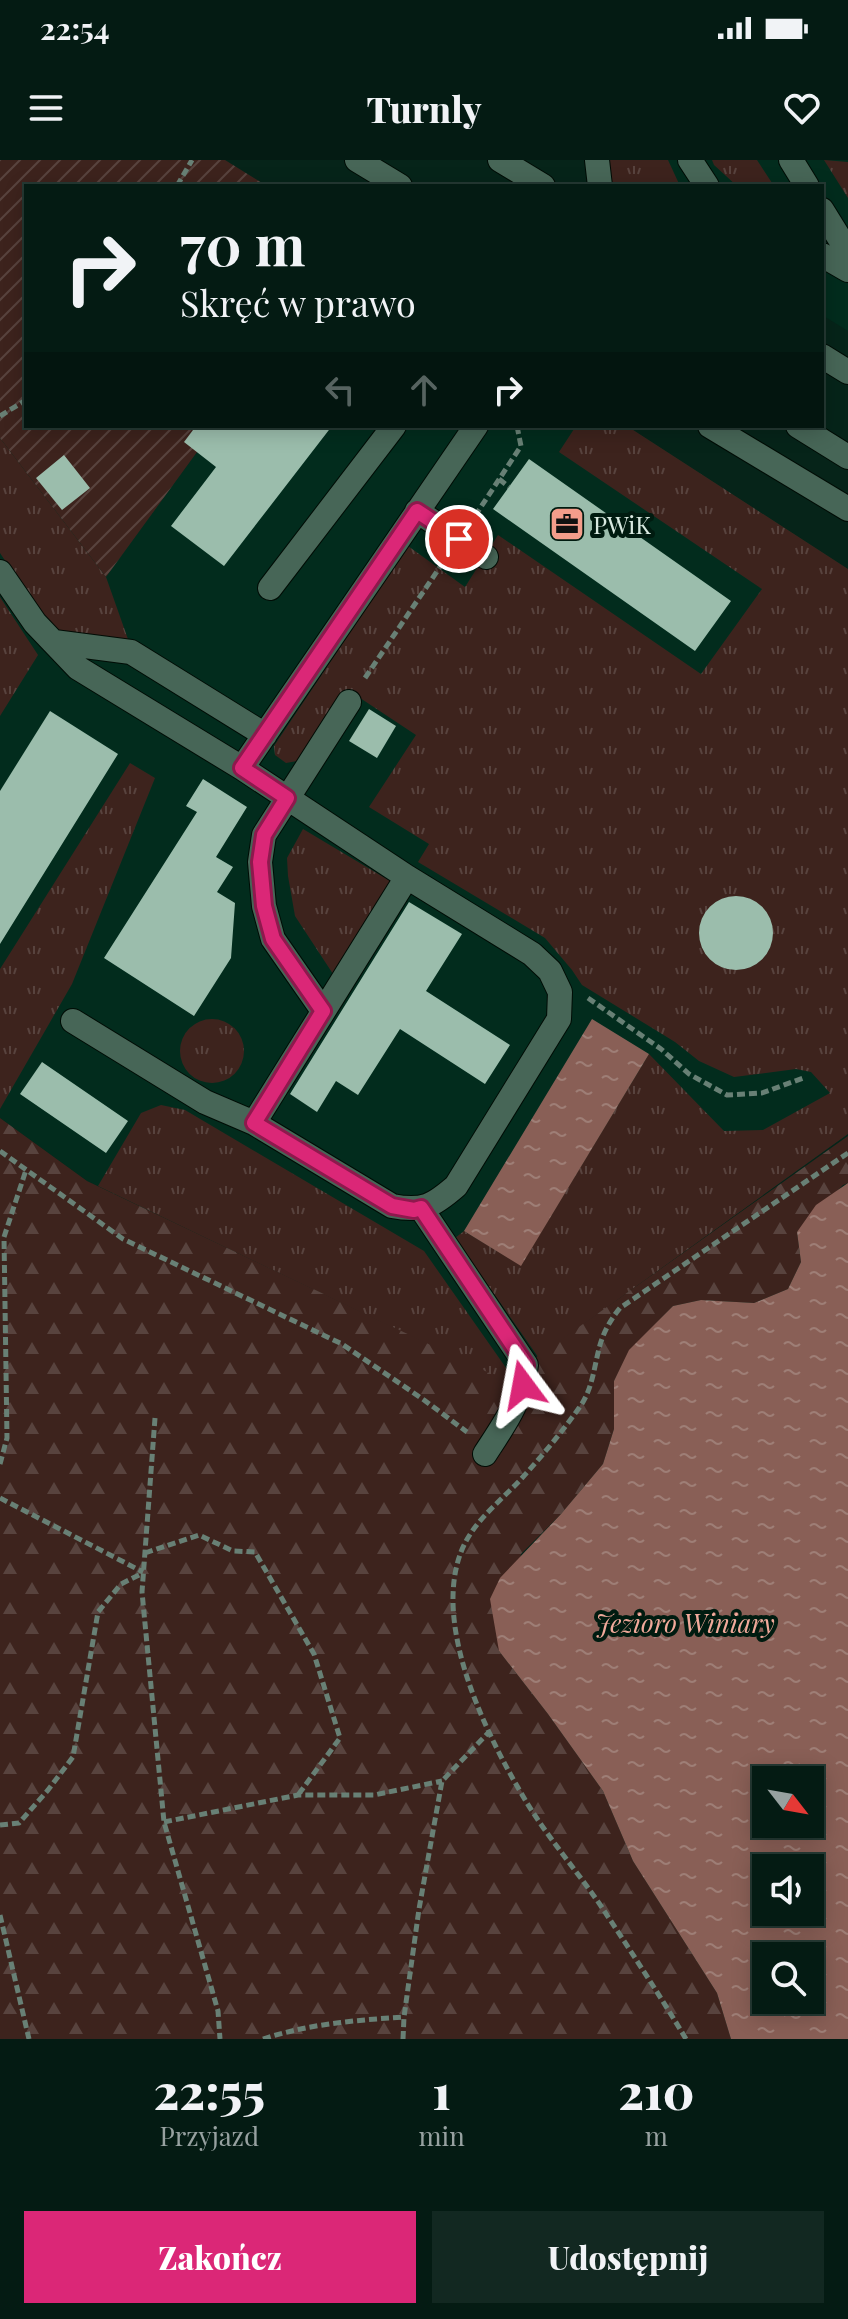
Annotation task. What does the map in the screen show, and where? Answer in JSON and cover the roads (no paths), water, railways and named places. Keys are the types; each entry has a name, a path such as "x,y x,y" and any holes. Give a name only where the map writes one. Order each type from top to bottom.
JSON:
{"street":[{"path":"357,160 397,184"},
{"path":"500,160 540,184"},
{"path":"597,160 600,184"},
{"path":"690,160 706,184"},
{"path":"791,160 806,184"},
{"path":"824,213 848,252"},
{"path":"824,256 848,270"},
{"path":"824,357 848,372"},
{"path":"270,588 392,428"},
{"path":"242,768 475,428"},
{"path":"713,428 848,509"},
{"path":"801,428 848,457"},
{"path":"417,511 486,557"},
{"path":"0,572 35,623 78,668 242,768 407,877 532,954 550,971 560,992 559,1019 456,1186 438,1201 414,1210 392,1206 254,1123 205,1102 73,1021"},
{"path":"54,642 131,652 265,735"},
{"path":"323,1011 273,939 264,906 260,862 264,835 349,702"},
{"path":"254,1123 407,877"},
{"path":"421,1208 526,1365 516,1406 485,1454"}],"water":[{"path":"592,1019 649,1054 521,1266 464,1231"},
{"name":"Jezioro Winiary","path":"848,1183 848,2039 731,2039 717,1993 633,1861 603,1791 499,1651 490,1599 500,1578 603,1464 614,1429 614,1381 629,1350 673,1306 701,1300 754,1303 788,1289 801,1262 797,1232 816,1205"}],"place":[{"name":"PWiK","path":"567,524"}]}
